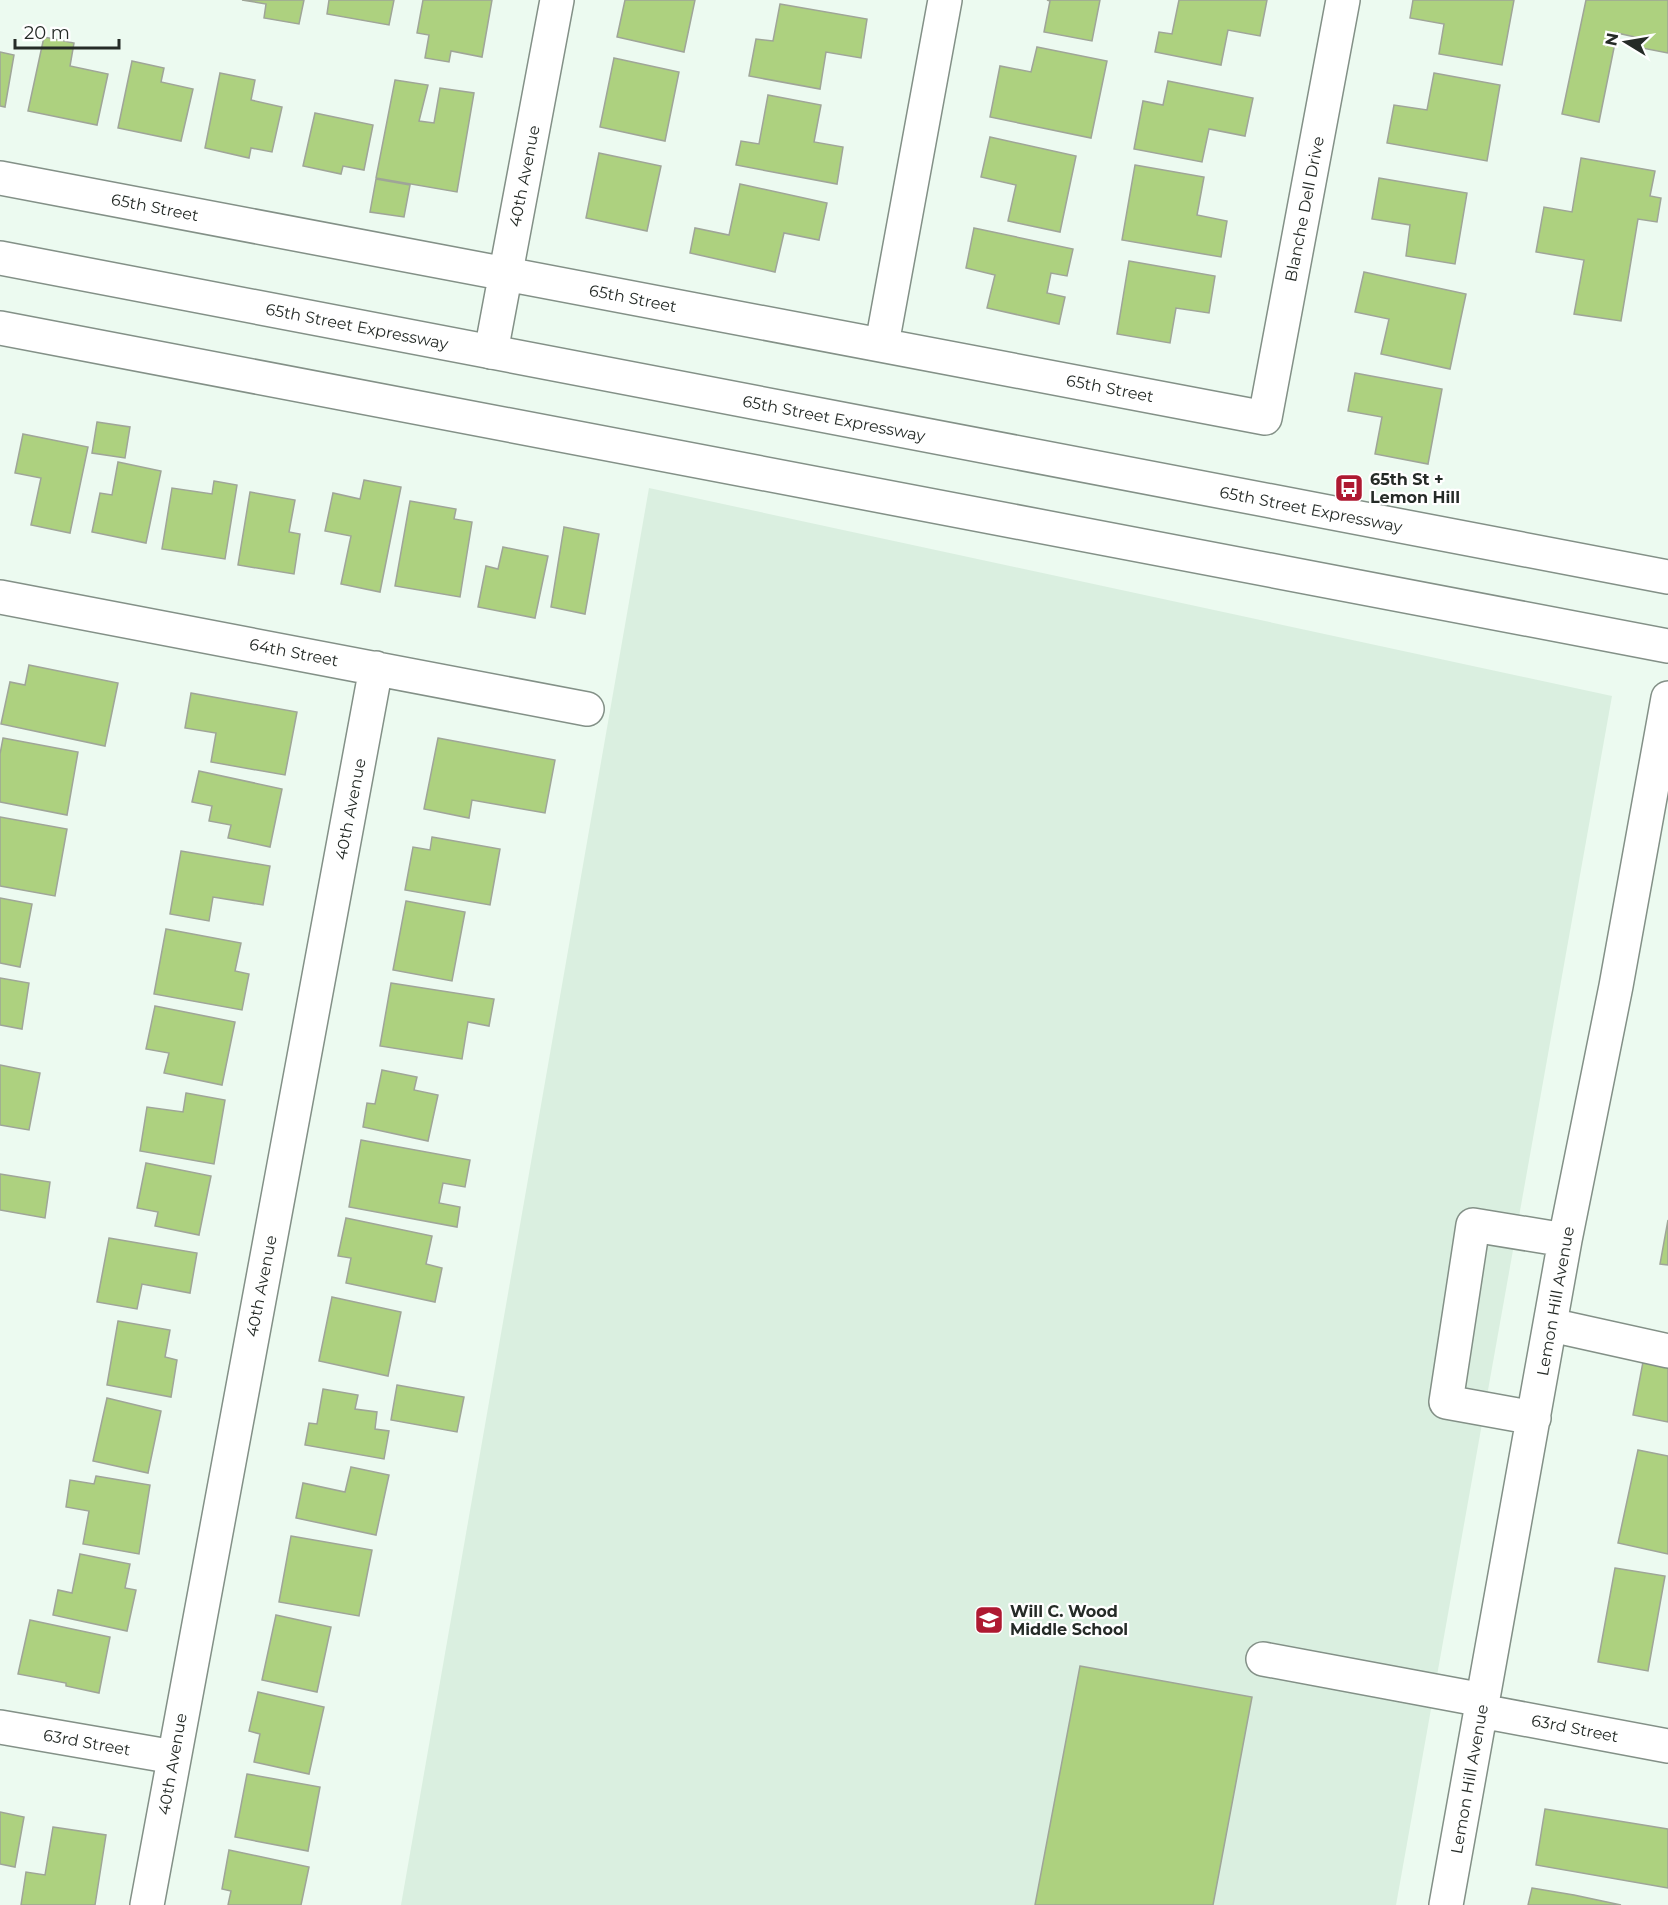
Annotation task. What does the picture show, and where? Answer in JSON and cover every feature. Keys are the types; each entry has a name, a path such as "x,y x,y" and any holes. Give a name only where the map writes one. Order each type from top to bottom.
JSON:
{"street":[{"name":"40th Avenue","path":"491,352 557,0"},
{"path":"882,344 945,0"},
{"name":"Blanche Dell Drive","path":"1265,418 1343,0"},
{"name":"65th Street","path":"0,178 1265,418"},
{"name":"65th Street Expressway","path":"0,258 1668,577"},
{"path":"0,328 1668,646"},
{"name":"64th Street","path":"0,597 587,709"},
{"name":"40th Avenue","path":"147,1905 376,668"},
{"name":"Lemon Hill Avenue","path":"1446,1905 1565,1240 1616,986 1668,698"},
{"path":"1534,1418 1446,1402 1473,1225 1565,1240"},
{"path":"1551,1325 1668,1351"},
{"name":"63rd Street","path":"1263,1659 1668,1746"},
{"name":"63rd Street","path":"0,1727 174,1757"}],"shaded area":[{"path":"649,488 1612,696 1396,1905 401,1905"}],"building":[{"path":"242,0 304,0 299,24 264,18 266,4"},
{"path":"329,0 394,0 389,25 327,14"},
{"path":"423,0 492,0 482,57 451,51 449,62 425,58 429,35 417,33"},
{"path":"625,0 695,0 684,52 617,37"},
{"path":"1047,0 1100,0 1092,41 1044,32 1050,1"},
{"path":"1179,0 1267,0 1260,36 1228,30 1221,65 1155,52 1159,32 1172,34"},
{"path":"1413,0 1514,0 1502,65 1439,54 1444,24 1410,18"},
{"path":"1586,0 1668,0 1668,53 1642,48 1644,39 1617,33 1599,122 1562,114"},
{"path":"780,4 867,19 861,58 826,52 820,89 749,76 756,39 773,41"},
{"path":"44,37 74,43 70,66 108,74 97,125 28,111"},
{"path":"1037,47 1107,61 1091,138 990,117 1000,66 1031,72"},
{"path":"0,52 14,55 5,107 0,106"},
{"path":"614,58 679,72 665,141 600,127"},
{"path":"132,61 164,68 161,82 193,89 181,141 118,128"},
{"path":"220,73 255,80 251,100 282,107 272,152 251,148 249,158 205,148"},
{"path":"1434,73 1500,85 1487,161 1387,143 1394,105 1427,110"},
{"path":"395,80 428,85 419,121 434,123 440,88 474,93 457,192 376,178"},
{"path":"1168,81 1253,98 1245,136 1209,129 1202,162 1134,149 1143,101 1163,105"},
{"path":"768,95 821,105 814,142 843,147 837,184 736,165 741,141 759,144"},
{"path":"315,113 373,125 364,170 343,166 341,174 303,166"},
{"path":"990,137 1076,156 1060,232 1008,221 1016,185 981,177"},
{"path":"599,153 661,166 647,231 586,218"},
{"path":"1581,158 1655,171 1650,196 1661,198 1657,222 1638,219 1621,321 1574,314 1584,260 1536,252 1544,207 1572,212"},
{"path":"1135,165 1204,177 1197,215 1227,221 1221,257 1122,240"},
{"path":"1379,178 1467,193 1455,264 1406,256 1410,225 1372,219"},
{"path":"376,179 410,185 404,217 370,212"},
{"path":"740,184 827,203 819,240 784,233 775,272 690,253 695,228 729,235"},
{"path":"974,228 1073,249 1067,276 1051,273 1047,293 1065,297 1059,324 987,308 995,275 966,268"},
{"path":"1129,261 1215,276 1209,313 1176,308 1170,343 1117,334"},
{"path":"1364,272 1466,294 1450,369 1381,354 1389,319 1355,312"},
{"path":"1355,373 1442,389 1428,464 1375,454 1382,417 1348,411"},
{"path":"97,422 130,427 125,458 92,453"},
{"path":"23,434 88,447 70,533 31,525 41,478 15,473"},
{"path":"118,462 161,471 146,543 92,532 100,493 112,495"},
{"path":"364,480 401,487 380,592 341,584 351,536 325,531 333,493 360,499"},
{"path":"214,481 237,485 225,559 162,549 172,488 212,494"},
{"path":"250,492 295,500 289,532 300,534 294,574 238,565"},
{"path":"410,501 456,509 454,519 472,522 460,597 395,586"},
{"path":"564,527 599,534 585,614 551,607"},
{"path":"503,547 548,556 535,618 478,607 486,566 498,569"},
{"path":"29,665 118,683 105,746 1,724 10,682 25,685"},
{"path":"191,693 297,712 285,775 211,762 216,733 185,728"},
{"path":"3,738 78,752 67,815 0,802 0,754"},
{"path":"438,738 555,760 545,813 472,800 469,818 424,809"},
{"path":"199,771 282,789 270,847 228,838 231,825 209,821 212,806 192,802"},
{"path":"0,817 67,829 55,896 0,886"},
{"path":"432,837 500,849 490,905 405,890 413,847 430,850"},
{"path":"181,851 270,866 263,905 213,897 209,921 170,914"},
{"path":"0,898 32,904 20,967 0,963"},
{"path":"406,901 465,912 452,981 393,970"},
{"path":"166,929 241,943 235,971 249,974 242,1010 154,994"},
{"path":"0,978 29,983 22,1029 0,1025"},
{"path":"391,983 494,999 489,1026 468,1022 462,1059 380,1046"},
{"path":"155,1006 235,1022 222,1085 164,1073 169,1053 146,1049"},
{"path":"0,1065 40,1073 29,1130 0,1125"},
{"path":"382,1070 417,1077 414,1090 438,1095 428,1141 363,1127 367,1103 375,1104"},
{"path":"186,1093 225,1100 214,1164 140,1151 147,1107 183,1112"},
{"path":"361,1140 470,1160 465,1187 443,1183 439,1203 460,1207 457,1227 349,1207"},
{"path":"146,1163 211,1176 199,1235 155,1226 158,1212 137,1208"},
{"path":"0,1174 50,1182 45,1218 0,1210"},
{"path":"346,1218 432,1236 426,1264 442,1268 435,1302 346,1283 351,1258 338,1256"},
{"path":"1668,1220 1668,1265 1660,1264"},
{"path":"109,1238 197,1253 190,1293 142,1284 137,1309 97,1302"},
{"path":"332,1297 401,1312 388,1376 319,1361"},
{"path":"118,1321 170,1330 165,1357 177,1360 171,1397 107,1385"},
{"path":"1643,1362 1668,1367 1668,1422 1633,1415"},
{"path":"397,1385 464,1397 457,1432 391,1420"},
{"path":"323,1389 358,1395 355,1409 377,1412 375,1429 389,1431 384,1459 305,1445 309,1423 317,1424"},
{"path":"107,1398 161,1411 148,1473 93,1461"},
{"path":"1638,1450 1668,1456 1668,1554 1618,1543"},
{"path":"351,1467 389,1475 376,1535 296,1518 303,1483 345,1492"},
{"path":"96,1476 150,1485 139,1554 83,1544 89,1511 66,1507 70,1480 94,1484"},
{"path":"291,1536 372,1550 359,1616 279,1602"},
{"path":"80,1554 130,1564 125,1588 136,1590 127,1631 53,1615 58,1590 72,1593"},
{"path":"1615,1568 1665,1576 1648,1671 1598,1662"},
{"path":"276,1615 331,1627 317,1692 262,1680"},
{"path":"30,1620 110,1637 99,1693 66,1686 66,1683 18,1674"},
{"path":"1080,1666 1252,1697 1213,1905 1035,1905"},
{"path":"258,1692 324,1707 309,1774 254,1762 260,1734 249,1731"},
{"path":"247,1774 320,1787 308,1851 235,1837"},
{"path":"1545,1809 1668,1829 1668,1888 1536,1865"},
{"path":"0,1812 24,1817 15,1867 0,1864"},
{"path":"53,1827 106,1835 95,1905 21,1905 26,1872 45,1875"},
{"path":"229,1850 309,1867 301,1905 228,1905 231,1891 222,1889"},
{"path":"1532,1888 1574,1895 1621,1905 1528,1905"}],"place":[{"name":"65th St + Lemon Hill","path":"1349,488"},
{"name":"Will C. Wood Middle School","path":"989,1620"}]}
